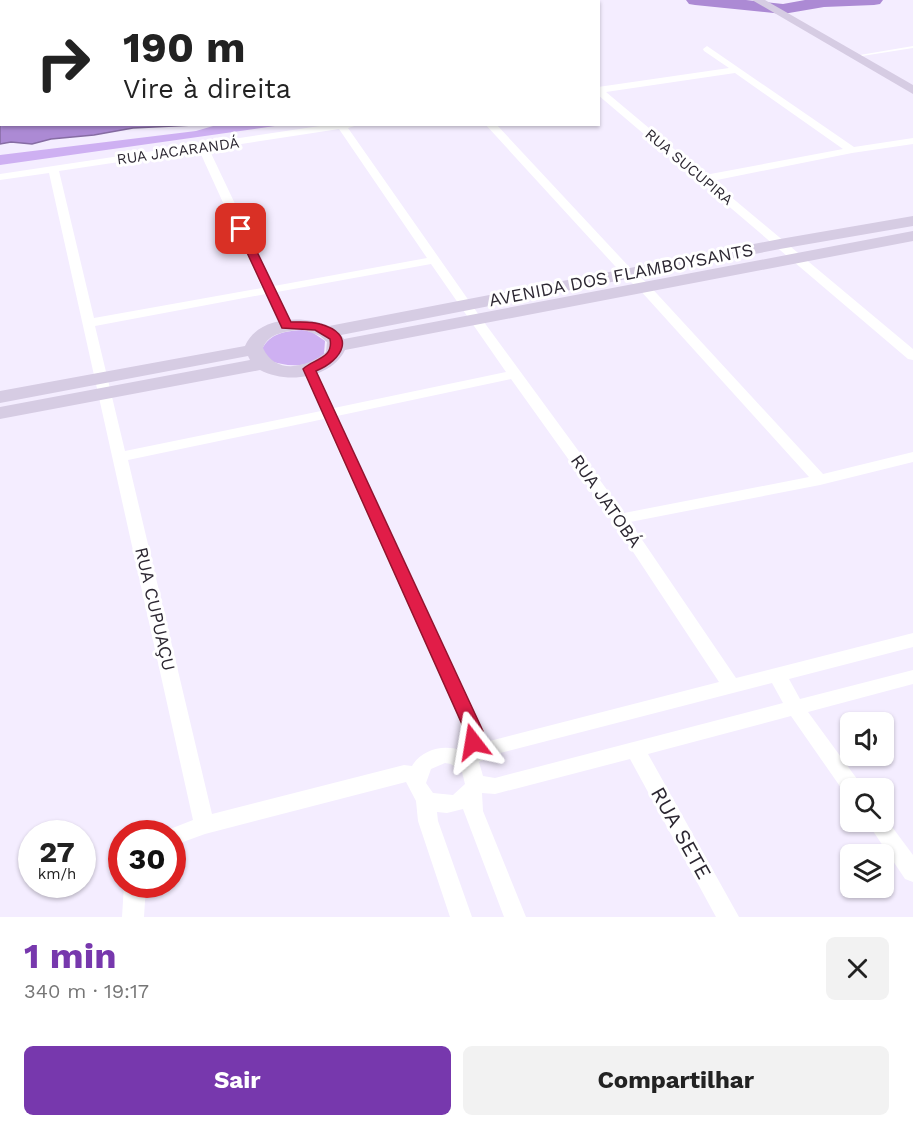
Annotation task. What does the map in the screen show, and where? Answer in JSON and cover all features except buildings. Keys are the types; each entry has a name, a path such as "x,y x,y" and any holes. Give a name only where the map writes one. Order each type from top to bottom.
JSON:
{"street":[{"path":"760,2 910,86"},
{"path":"707,49 852,150"},
{"path":"600,90 736,70"},
{"name":"RUA SUCUPIRA","path":"600,92 795,257 907,344 913,356"},
{"path":"342,126 466,305"},
{"name":"RUA JACARANDÁ","path":"0,177 342,126"},
{"path":"492,126 629,274 643,286 820,480"},
{"path":"703,179 852,150 913,141"},
{"path":"203,147 286,325"},
{"name":"RUA CUPUAÇU","path":"53,169 204,825"},
{"name":"AVENIDA DOS FLAMBOYSANTS","path":"333,339 466,305 780,244 913,221"},
{"name":"AVENIDA DOS FLAMBOYSANTS","path":"333,339 476,321 643,286 913,236"},
{"path":"88,323 435,260"},
{"name":"RUA JATOBÁ","path":"466,305 620,519 731,685"},
{"path":"0,397 102,385 256,357 282,371 309,369 323,363 333,355 333,339 302,324 286,325 262,334 255,342 256,357"},
{"path":"309,369 474,731 473,742 465,760"},
{"path":"121,457 514,374"},
{"path":"0,413 102,385"},
{"path":"620,519 820,480 913,458"},
{"path":"465,760 492,747 913,640"},
{"path":"777,674 795,708 845,778"},
{"path":"426,799 445,806 465,799 473,788 495,786 913,676"},
{"name":"RUA SETE","path":"635,750 728,917"},
{"path":"461,917 428,821 426,799 416,784 416,775 420,767 436,757 456,756 465,760 471,767 473,811 515,917"},
{"path":"186,832 204,825 404,773 416,775"},
{"path":"884,832 913,872"},
{"path":"133,917 134,898"}],"lane":[{"path":"856,56 913,47"}],"shaded area":[{"path":"0,126 174,126 133,128 51,139 32,144 11,142 0,144"},
{"path":"213,126 275,126 0,165 0,155 196,131"},
{"path":"302,330 312,332 325,341 324,354 311,362 297,365 267,360 262,349 269,339 284,332"}],"waterway":[{"path":"695,0 783,9 824,2 874,0"}],"route":[{"path":"241,229 286,325 317,326 335,338 337,346 333,355 323,363 309,369 474,731 473,742"}]}
